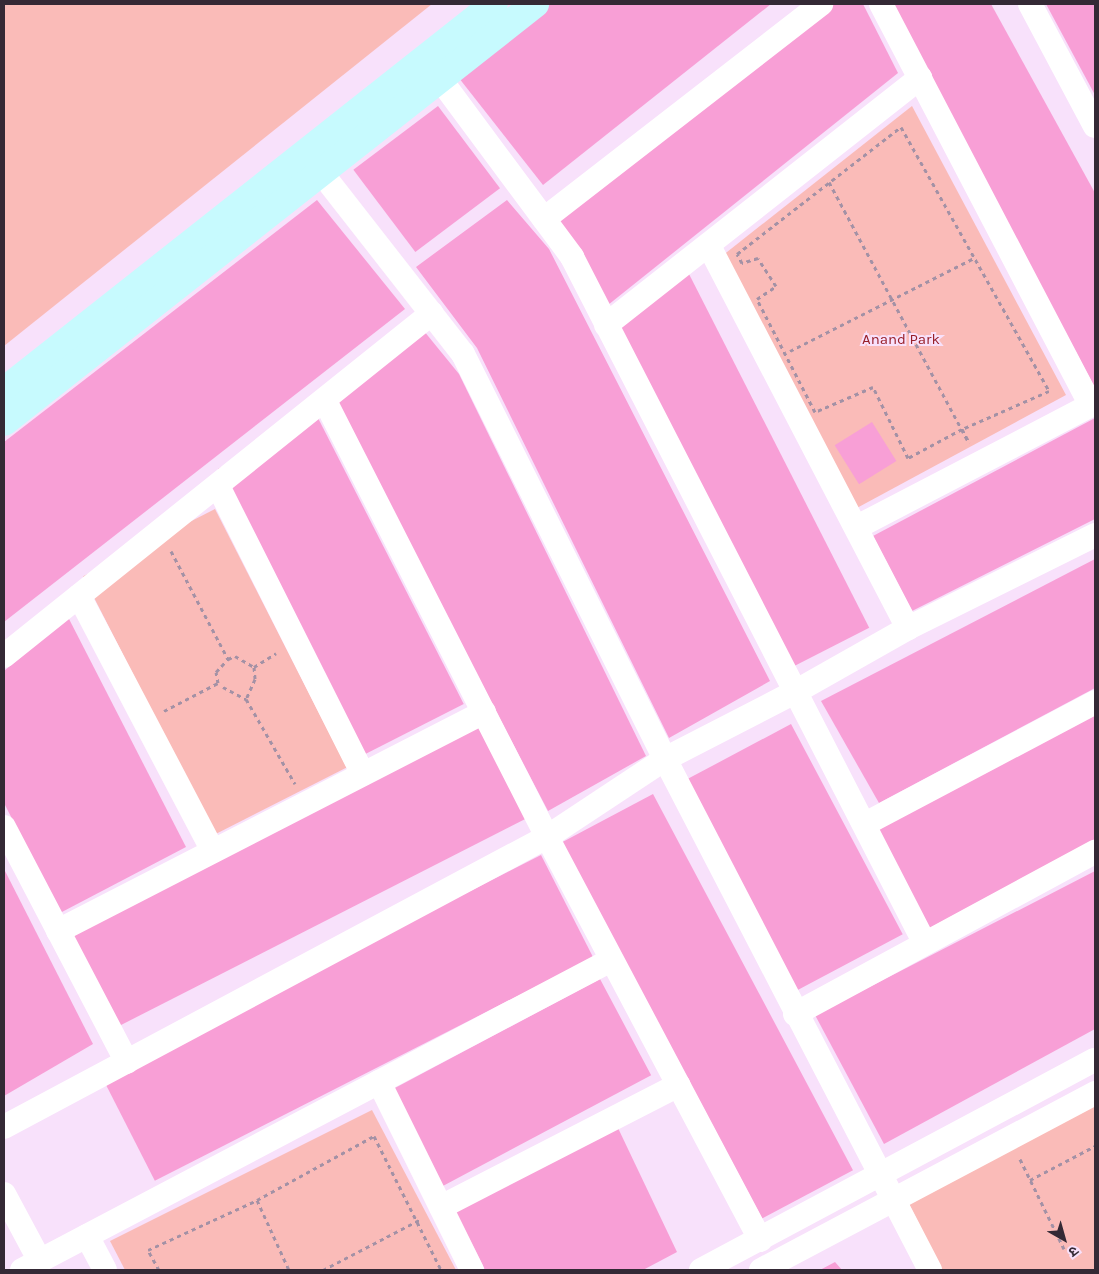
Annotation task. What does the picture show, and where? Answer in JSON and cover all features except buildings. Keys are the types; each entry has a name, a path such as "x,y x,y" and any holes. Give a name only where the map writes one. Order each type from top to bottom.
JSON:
{"street":[{"path":"4,391 494,4"},
{"path":"4,422 320,171 536,4"},
{"path":"544,219 821,4"},
{"path":"857,527 1093,404 881,4"},
{"path":"1030,4 1095,126"},
{"path":"606,325 709,246 920,78"},
{"path":"440,79 572,258 865,824 924,942"},
{"path":"320,171 463,354 665,760 796,1014 895,1199 930,1270"},
{"path":"709,246 908,628"},
{"path":"4,656 325,401 432,313"},
{"path":"325,401 611,960 760,1240"},
{"path":"218,486 363,774"},
{"path":"4,1127 548,837 665,760 795,692 908,628 1095,535"},
{"path":"79,596 213,851"},
{"path":"865,824 1095,702"},
{"path":"58,931 484,712"},
{"path":"4,827 127,1062"},
{"path":"796,1014 924,942 1095,852"},
{"path":"4,1194 31,1266 611,960"},
{"path":"702,1270 760,1240 880,1172 1095,1060"},
{"path":"379,1082 472,1270"},
{"path":"441,1207 678,1085"},
{"path":"761,1270 1095,1093"},
{"path":"992,1114 1046,1119"},
{"path":"87,1236 105,1270"}],"path":[{"path":"901,127 974,258 1049,391 962,429 908,458 873,387 815,412 757,299 776,286 758,258 742,264 737,254 901,127"},
{"path":"817,160 980,463"},
{"path":"785,353 974,258"},
{"path":"962,429 980,463"},
{"path":"168,546 228,659"},
{"path":"254,666 284,647"},
{"path":"156,715 218,683 216,672 228,659 235,656 254,666"},
{"path":"246,699 255,678 254,666"},
{"path":"223,687 246,699 299,791"},
{"path":"159,1270 148,1250 256,1200 374,1136 415,1223 441,1270"},
{"path":"1030,1180 1095,1146"},
{"path":"1018,1155 1064,1249"},
{"path":"256,1200 289,1270"},
{"path":"323,1270 415,1223"}],"green space":[{"path":"4,4 432,4 4,346"},
{"name":"Anand Park","path":"912,106 1066,395 855,509 722,256"},
{"path":"215,509 347,767 215,835 83,576"},
{"path":"1095,1104 1095,1270 942,1270 908,1202"},
{"path":"372,1110 456,1270 125,1270 110,1241"}]}
